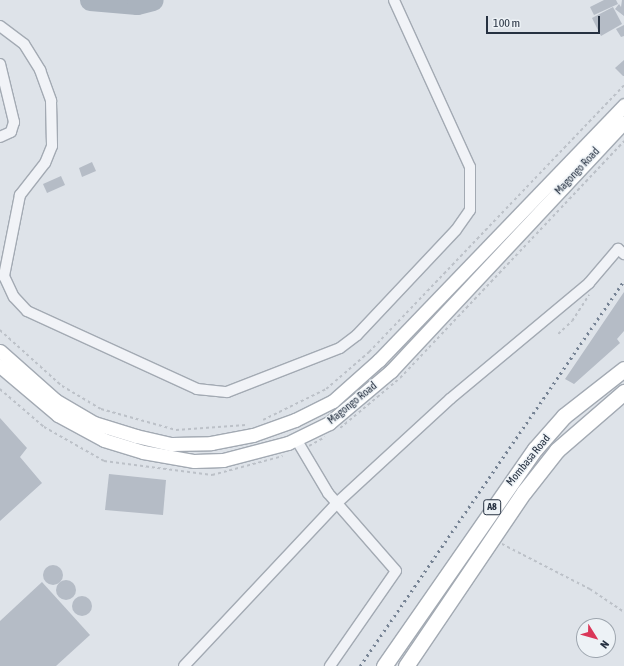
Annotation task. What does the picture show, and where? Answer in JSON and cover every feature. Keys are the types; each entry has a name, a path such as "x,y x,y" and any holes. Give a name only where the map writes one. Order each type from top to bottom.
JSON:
{"highway":[{"name":"Mombasa Road","path":"384,666 535,449 564,416 624,369"},
{"name":"Mombasa Road","path":"406,666 491,539 557,450 624,392"}],"main road":[{"name":"Magongo Road","path":"0,351 55,400 94,423 172,444 211,443 253,435 295,420 333,401 379,360 624,105"},
{"name":"Magongo Road","path":"0,366 58,415 104,440 143,452 194,460 223,460 296,439 329,423 390,371 624,122"},
{"path":"379,360 390,371"}],"street":[{"path":"0,26 24,44 40,70 51,101 52,146 45,162 20,195 4,276 14,297 27,311 196,389 227,392 340,348 357,335 456,230 470,210 470,167 394,0"},
{"path":"0,64 14,122 11,132 0,137"},
{"path":"184,666 338,502 450,399 589,283 618,249 624,254"},
{"path":"296,439 328,493 338,502 396,571 330,666"}],"path":[{"path":"258,422 326,389 369,352 624,85"},
{"path":"334,432 353,420 400,378 624,141"},
{"path":"558,334 572,321 587,298 589,283"},
{"path":"0,330 62,386 101,409 176,430 252,424"},
{"path":"0,389 44,427 104,460 212,476 287,454"},
{"path":"307,448 327,436"},
{"path":"491,539 590,589 624,612"}],"building":[{"path":"604,0 616,0 618,4 594,15 590,7"},
{"path":"622,0 624,0 624,16 615,9 619,4 621,7"},
{"path":"613,7 622,24 601,36 592,18"},
{"path":"624,25 624,36 621,37 616,29"},
{"path":"624,60 624,76 623,76 615,68"},
{"path":"92,162 96,171 82,177 79,168"},
{"path":"61,176 65,185 47,193 43,184"},
{"path":"624,292 624,331 617,339 620,343 574,384 565,379"},
{"path":"0,418 27,448 20,457 42,483 0,521"},
{"path":"109,474 166,480 163,515 105,510"},
{"path":"53,565 60,568 63,575 60,582 53,585 46,582 43,575 46,568"},
{"path":"66,580 73,583 76,590 73,597 66,600 59,597 56,590 59,583"},
{"path":"42,582 90,635 56,666 0,666 0,621"},
{"path":"82,596 89,599 92,606 89,613 82,616 75,613 72,606 75,599"}],"taxiway":[{"path":"90,0 137,4 153,0"}],"railway":[{"path":"360,666 624,281"}]}
